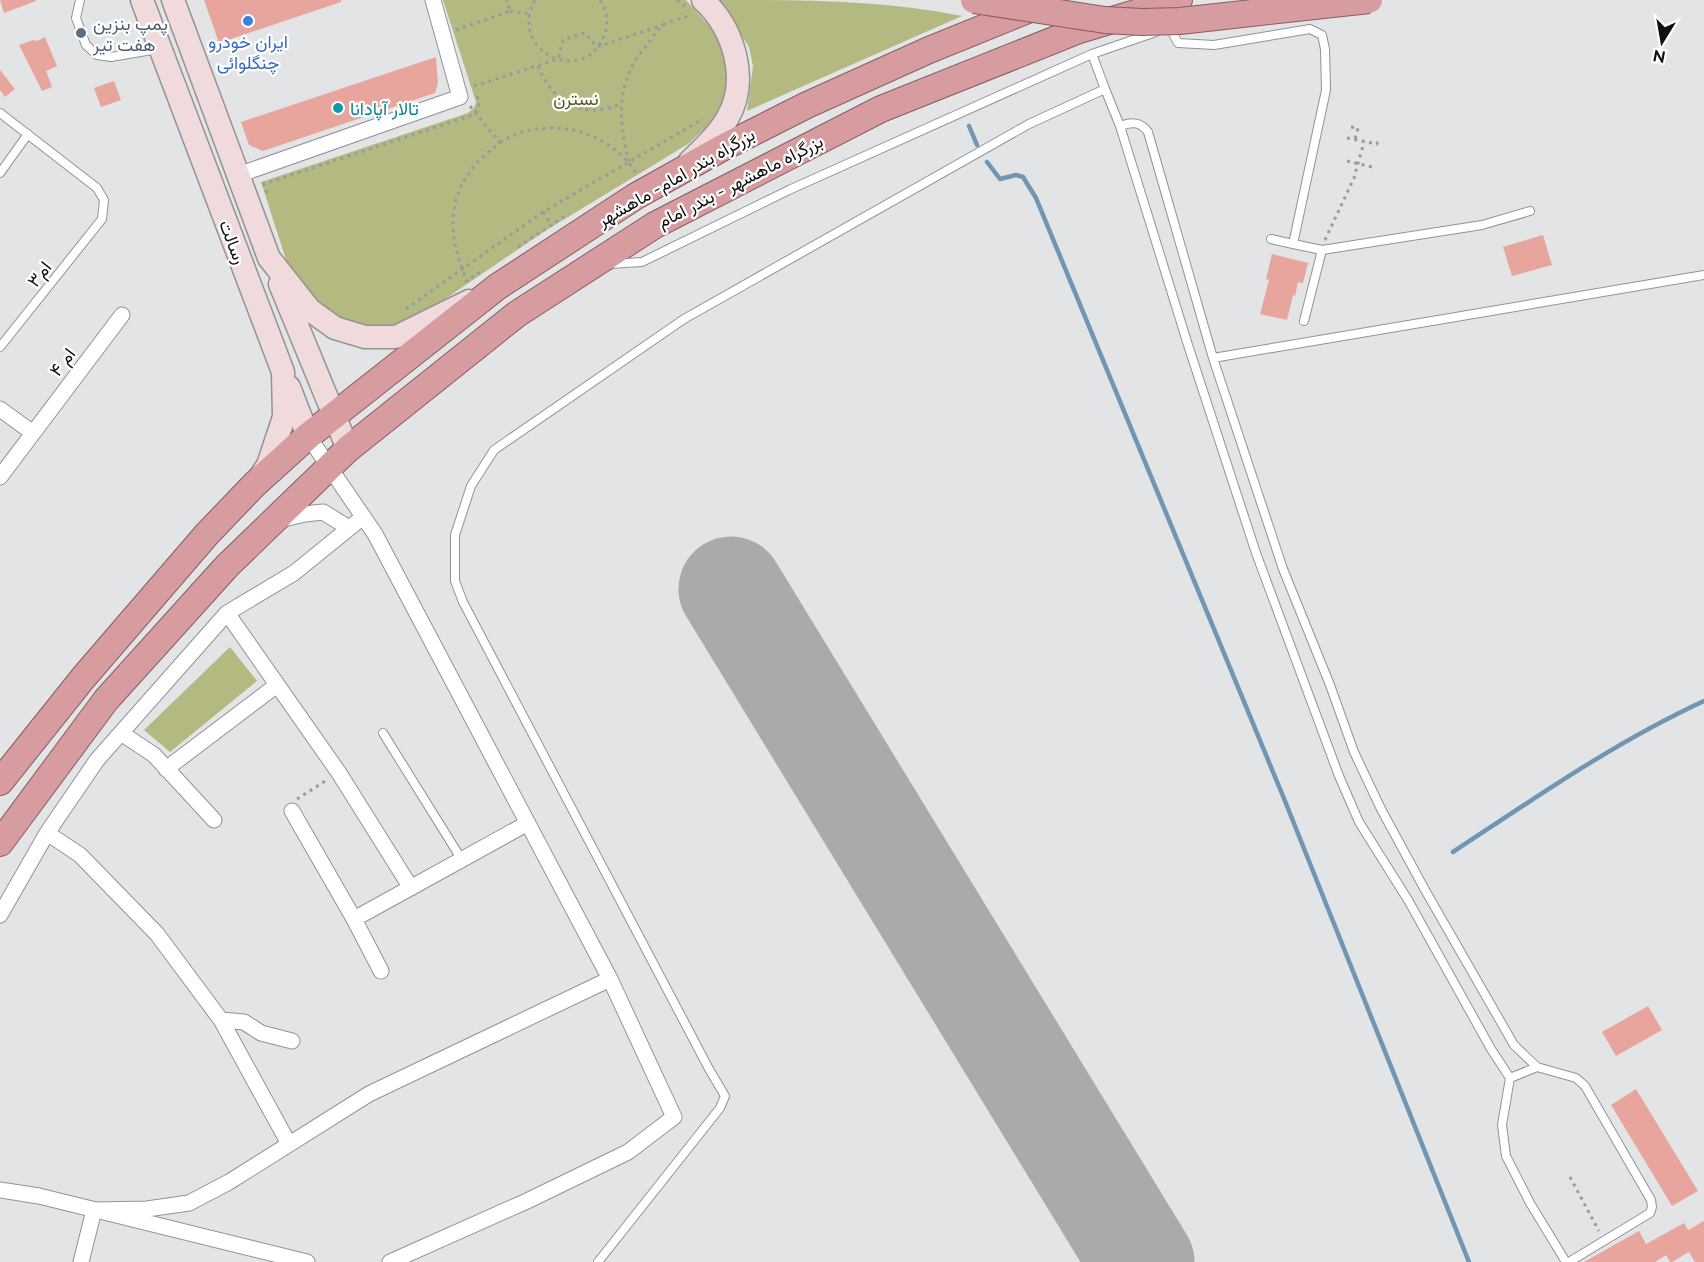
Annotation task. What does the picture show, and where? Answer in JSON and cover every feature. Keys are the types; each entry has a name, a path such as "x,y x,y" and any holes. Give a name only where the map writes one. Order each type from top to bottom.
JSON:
{"highway":[{"path":"974,0 1105,20 1142,22 1180,21 1368,0"},
{"name":"بزرگراه بندر امام- ماهشهر","path":"0,782 83,678 207,534 255,484 308,436 486,292 645,191 722,148 807,105 929,50 1051,0"},
{"name":"بزرگراه ماهشهر - بندر امام","path":"0,843 106,700 227,566 348,449 517,314 655,225 881,109 1079,30 1179,0"}],"main road":[{"name":"رسالت","path":"142,0 283,372 284,417 268,465 255,484"},
{"name":"رسالت","path":"173,0 269,258 348,449"},
{"path":"673,177 708,144 727,120 735,100 738,74 734,48 723,26 703,0"},
{"name":"رسالت","path":"269,258 310,310 335,328 365,337 396,337 486,292"},
{"path":"283,372 308,436"}],"street":[{"path":"238,175 460,97 433,0"},
{"name":"ام ۴","path":"0,477 122,315"},
{"path":"0,409 33,433"},
{"path":"308,436 375,534 610,979 674,1117 628,1152 390,1262"},
{"path":"273,522 305,514 323,513 349,528"},
{"path":"0,915 47,833 97,760 227,613 294,573 363,517"},
{"path":"227,613 339,773 411,888"},
{"path":"166,769 277,685"},
{"path":"121,734 154,755 214,820"},
{"path":"292,811 381,971"},
{"path":"354,919 528,823"},
{"path":"47,833 80,855 157,934 221,1020 289,1144"},
{"path":"94,1210 147,1209 189,1203 230,1182 369,1094 610,979"},
{"path":"221,1020 244,1022 261,1033 292,1041"},
{"path":"0,1190 39,1196 307,1262"},
{"path":"81,1262 94,1210"}],"lane":[{"path":"81,0 76,18 86,45 98,55 111,57 161,48"},
{"path":"592,265 642,262 789,190 1092,54 1231,7"},
{"path":"1170,28 1178,43 1214,45 1310,29 1322,36 1325,48 1326,90 1293,244"},
{"path":"1092,54 1120,126 1256,554 1339,776 1359,822 1408,900 1510,1078 1502,1125 1506,1156 1530,1203 1567,1262 1650,1213 1651,1200 1585,1086 1576,1078 1537,1067 1514,1045 1381,809 1354,752 1283,568 1214,358 1148,132 1140,124 1129,123 1120,126"},
{"path":"598,1262 720,1108 725,1096 463,602 455,581 455,535 471,486 494,450 684,319 1029,124 1105,89"},
{"path":"0,113 28,134 0,172"},
{"name":"ام۳","path":"0,347 102,219 104,200 97,188 28,134"},
{"path":"1271,239 1322,250 1482,225 1530,212"},
{"path":"1304,321 1322,250"},
{"path":"1214,358 1704,275"},
{"path":"383,733 462,860"},
{"path":"1510,1078 1537,1067"}],"path":[{"path":"507,0 510,11"},
{"path":"536,0 529,14 529,28 533,40 542,51 567,61 580,59 592,53 602,42 607,16 600,0"},
{"path":"597,47 695,14 677,0"},
{"path":"459,39 456,30 510,11 529,14"},
{"path":"645,191 629,162 620,122 621,104 626,80 638,55 663,25"},
{"path":"558,59 563,40 585,33 597,47"},
{"path":"474,87 558,59"},
{"path":"538,66 544,81 554,95 570,105 587,110 606,111 621,104"},
{"path":"267,195 264,184 470,116 476,112 479,102 471,78"},
{"path":"460,97 476,112 500,143"},
{"path":"406,309 543,212 706,117"},
{"path":"486,292 462,268 458,258 454,229 454,211 458,193 467,172 482,156 512,135 529,129 549,127 571,129 590,135 612,148 629,162"},
{"path":"1351,127 1360,128 1355,139"},
{"path":"1347,138 1377,144 1378,138"},
{"path":"1322,250 1325,238 1359,164 1365,141"},
{"path":"1347,162 1372,167"},
{"path":"292,811 298,797 339,773"},
{"path":"1570,1177 1604,1240"}],"green space":[{"name":"نسترن","path":"443,0 686,0 716,34 726,57 730,84 716,118 688,144 545,231 423,314 402,323 370,328 344,321 317,302 290,272 261,182 468,113 474,108 476,102"},
{"path":"718,0 872,4 962,16 747,111 753,66 749,47"},
{"path":"230,647 257,681 170,752 144,730"}],"building":[{"path":"0,0 36,0 36,1 4,13"},
{"name":"ایران خودرو چنگلوائی","path":"204,0 341,0 341,2 219,43"},
{"path":"45,37 57,66 46,71 52,87 42,91 19,45"},
{"name":"تالار آپادانا","path":"436,57 438,83 435,93 263,151 249,145 241,122"},
{"path":"0,70 15,89 5,97 0,90"},
{"path":"114,81 121,100 101,107 94,88"},
{"path":"1543,235 1552,265 1512,276 1503,247"},
{"path":"1272,254 1308,263 1303,283 1298,282 1295,296 1293,295 1287,320 1260,314 1269,280 1266,279"},
{"path":"1648,1006 1662,1030 1616,1056 1602,1032"},
{"path":"1636,1089 1698,1191 1672,1206 1611,1105"},
{"path":"1704,1221 1704,1262 1695,1262 1689,1252 1672,1262 1666,1255 1655,1262 1584,1262 1639,1231 1646,1244 1684,1223 1688,1230"}],"waterway":[{"path":"969,126 977,145"},
{"path":"987,162 1000,179 1016,175 1023,177 1036,198 1285,801 1469,1262"},
{"path":"1453,852 1607,753 1704,701"}],"runway":[{"path":"731,589 1142,1262"}],"place":[{"name":"ایران خودرو چنگلوائی","path":"248,21"},
{"name":"پمپ بنزین هفت تیر","path":"81,33"},
{"name":"تالار آپادانا","path":"338,108"}]}
